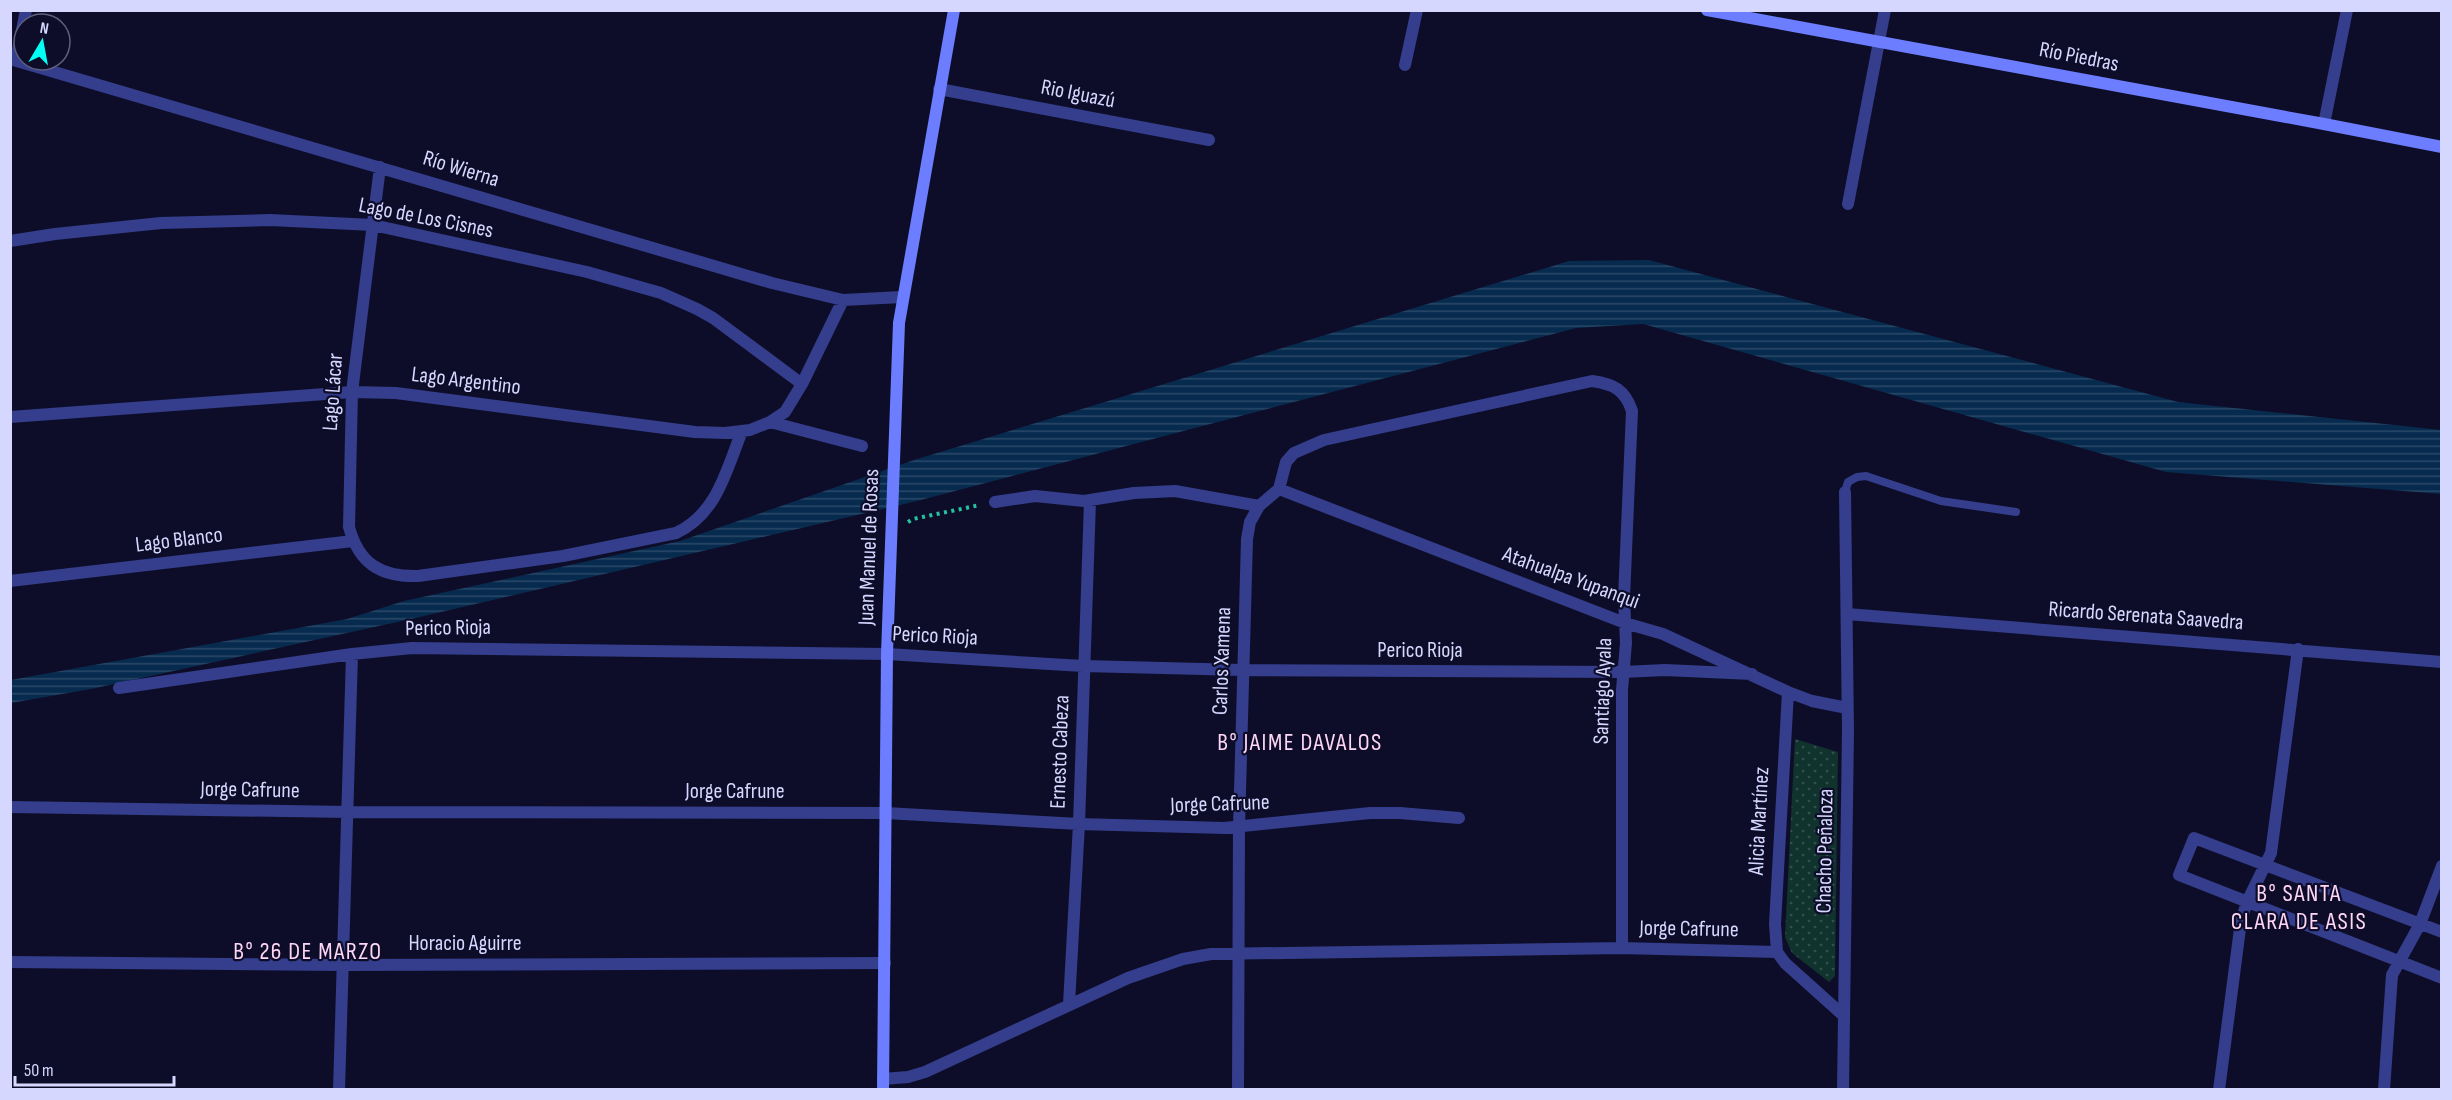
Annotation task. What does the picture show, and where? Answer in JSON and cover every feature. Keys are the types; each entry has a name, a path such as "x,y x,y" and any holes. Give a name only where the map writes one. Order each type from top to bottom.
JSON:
{"street":[{"name":"Juan Manuel de Rosas","path":"883,1084 887,654 899,323 954,10"},
{"path":"1405,65 1417,10"},
{"name":"Río Piedras","path":"1707,10 2442,147"},
{"path":"1848,204 1885,10"},
{"path":"2324,124 2347,10"},
{"name":"Río Wierna","path":"54,72 772,283 843,300 902,297"},
{"name":"Rio Iguazú","path":"939,89 1209,140"},
{"name":"Lago Lácar","path":"353,541 349,527 352,392 380,167"},
{"name":"Lago de Los Cisnes","path":"10,241 161,223 270,219 373,225 587,272 661,293 713,318 802,384"},
{"name":"Lago Argentino","path":"10,417 352,392 396,393 725,434 750,430 770,423 785,412 802,384 843,300"},
{"name":"Santiago Ayala","path":"1279,489 1286,462 1294,453 1324,440 1592,381 1610,384 1621,390 1632,411 1624,598 1622,948"},
{"path":"770,423 862,446"},
{"path":"353,541 378,571 397,577 563,555 676,533 692,525 705,513 720,486 742,431"},
{"path":"995,502 1035,496 1089,501 1134,493 1175,491 1258,506 1279,489"},
{"name":"Atahualpa Yupanqui","path":"1279,489 1625,622 1663,634 1788,692 1812,701 1847,708"},
{"name":"Chacho Peñaloza","path":"1843,1089 1848,731 1845,492"},
{"name":"Ernesto Cabeza","path":"1069,1004 1078,824 1089,501"},
{"name":"Carlos Xamena","path":"1238,1089 1242,670 1247,539 1250,522 1258,506"},
{"name":"Lago Blanco","path":"10,581 353,541"},
{"name":"Ricardo Serenata Saavedra","path":"1847,614 2442,662"},
{"name":"Perico Rioja","path":"119,688 352,654 412,648 887,654 1083,666 1242,670 1623,672 1665,670 1752,674"},
{"path":"2219,1089 2239,933 2247,902 2266,867 2273,842 2298,649"},
{"path":"339,1089 352,654"},
{"name":"Alicia Martínez","path":"1777,952 1775,924 1788,692"},
{"name":"Jorge Cafrune","path":"10,807 349,812 886,813 1078,824 1239,827 1370,813 1459,818"},
{"path":"2442,932 2194,838 2179,875 2442,978"},
{"path":"2384,1089 2392,975 2420,924 2442,866"},
{"name":"Jorge Cafrune","path":"883,1084 925,1072 1128,978 1166,964 1211,954 1622,948 1777,952"},
{"path":"1777,952 1785,963 1844,1016"},
{"name":"Horacio Aguirre","path":"10,962 885,963"}],"lane":[{"path":"1845,492 1848,482 1857,477 1866,476 1941,501 2016,512"}],"path":[{"path":"891,520 904,525 914,519 995,502"}],"green space":[{"path":"1795,739 1838,752 1835,976 1829,982 1792,953 1785,937"}],"water":[{"path":"1649,260 2178,402 2441,430 2441,494 2166,472 1643,324 1576,328 917,501 411,619 91,689 11,703 11,680 347,619 404,601 680,541 914,460 1569,261"}],"district":[{"name":"B° JAIME DAVALOS","path":"1300,742"},
{"name":"B° SANTA CLARA DE ASIS","path":"2299,907"},
{"name":"B° 26 DE MARZO","path":"308,951"}]}
